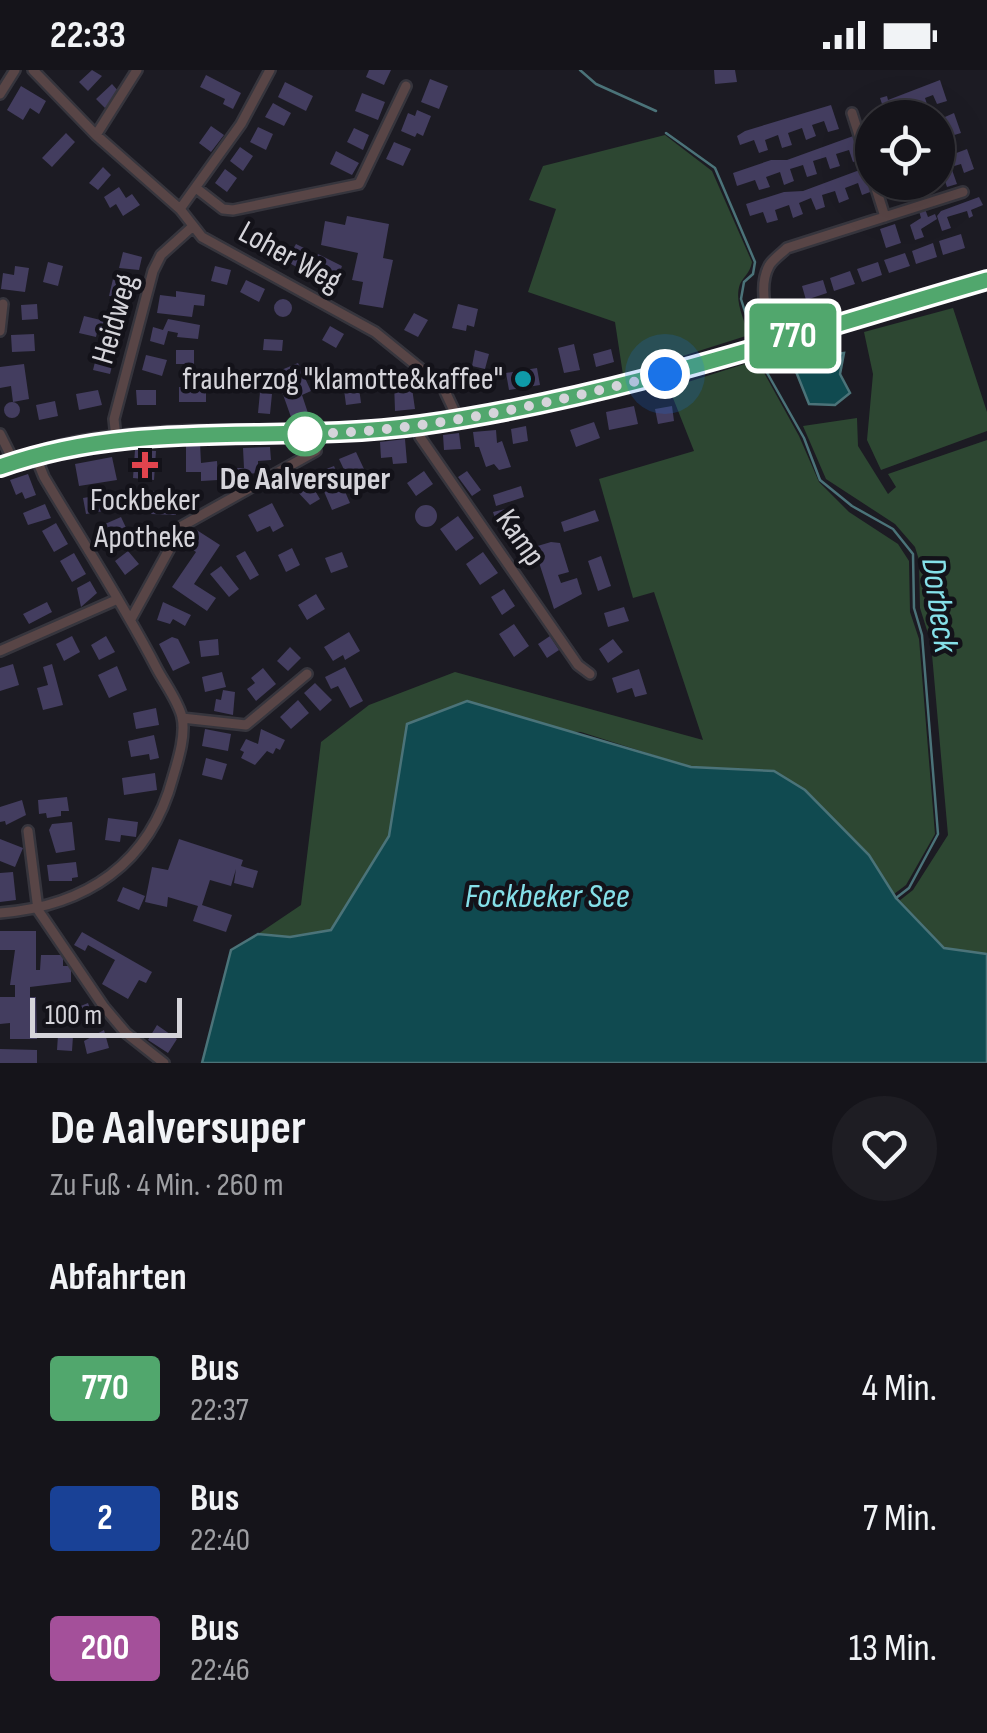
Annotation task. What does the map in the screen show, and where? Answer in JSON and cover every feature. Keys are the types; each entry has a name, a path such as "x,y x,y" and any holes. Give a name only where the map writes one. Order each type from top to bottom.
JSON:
{"main road":[{"path":"7,465 116,438 323,434 458,419 603,390 987,280"}],"street":[{"path":"0,94 14,70"},
{"name":"Loher Weg","path":"33,70 45,75 96,136 180,209 202,237 376,332 444,387 458,419"},
{"path":"96,136 138,70"},
{"path":"180,209 241,124 270,70"},
{"path":"196,188 224,209 233,210 359,184 406,86"},
{"path":"852,113 855,122"},
{"path":"775,341 766,303 768,266 787,248 963,192"},
{"path":"881,200 886,217"},
{"name":"Heidweg","path":"116,438 114,419 153,271 161,256 192,227"},
{"path":"0,331 4,304"},
{"name":"Kamp","path":"418,426 420,437 578,666 590,674"},
{"path":"0,434 7,465"},
{"path":"131,619 182,526 316,451"},
{"path":"0,914 38,910 70,900 104,881 129,859 152,830 169,794 180,753 182,718 131,619 44,478 35,456"},
{"path":"0,652 118,599"},
{"path":"182,718 246,725 307,674"},
{"path":"28,831 38,910 104,1007 126,1033 164,1063"}],"green space":[{"path":"665,135 712,171 752,262 738,297 749,335 623,375 615,322 528,292 556,209 529,200 543,166"},
{"path":"953,308 987,412 987,431 881,470 867,440 873,374 864,332"},
{"path":"757,360 799,436 819,482 849,512 898,544 909,561 910,612 919,639 935,834 906,885 894,894 869,855 774,771 691,767 581,732 407,725 389,836 331,930 290,937 258,934 301,905 321,742 369,705 455,672 703,740 654,592 633,598 599,479 694,451 669,388"},
{"path":"857,418 858,446 888,494 896,487 888,474 987,440 987,954 944,948 899,901 913,890 948,835 931,643 920,608 915,547 895,524 826,479 803,426"}],"water":[{"path":"844,353 840,374 850,393 835,405 809,404 795,369 808,362 830,365 836,354"},
{"name":"Fockbeker See","path":"467,701 691,767 774,771 805,790 869,855 896,898 944,948 987,954 987,1063 202,1063 231,950 258,934 290,937 331,930 389,836 407,724"}],"building":[{"path":"92,70 102,76 88,91 79,82"},
{"path":"369,70 391,70 384,85 366,77"},
{"path":"714,70 735,70 737,82 715,84"},
{"path":"206,75 241,93 233,109 223,104 225,99 200,87"},
{"path":"430,79 448,86 439,109 421,102"},
{"path":"940,80 947,100 935,100 933,95 926,100 888,100"},
{"path":"285,82 313,96 306,111 278,97"},
{"path":"112,84 120,93 105,108 96,99"},
{"path":"21,86 46,101 39,114 30,108 23,120 7,110"},
{"path":"362,93 385,102 378,120 355,111"},
{"path":"273,103 291,113 284,126 265,117"},
{"path":"831,105 839,129 828,132 824,121 812,125 816,136 806,140 802,128 788,133 792,145 782,148 778,135 765,140 768,150 759,153 754,140 740,145 737,136 745,131"},
{"path":"417,110 431,116 423,136 417,133 415,137 401,131 408,113 415,116"},
{"path":"211,126 224,135 211,152 199,143"},
{"path":"258,127 273,134 266,150 250,142"},
{"path":"354,128 369,135 363,150 347,142"},
{"path":"66,133 75,142 52,167 42,158"},
{"path":"855,135 855,161 849,150 836,154 840,166 830,169 826,157 813,161 817,174 807,177 803,165 790,169 794,181 784,185 780,172 766,177 770,187 759,190 755,180 737,186 733,173 771,160 787,160"},
{"path":"394,142 411,149 403,166 386,159"},
{"path":"240,147 253,156 243,171 230,161"},
{"path":"967,149 974,169 964,173 961,164 955,166 955,154"},
{"path":"336,151 359,163 352,175 330,164"},
{"path":"103,167 111,175 98,190 89,183"},
{"path":"225,169 237,178 227,192 215,183"},
{"path":"855,172 855,184 845,188 849,199 839,203 835,191 822,195 825,207 816,210 811,198 799,203 803,214 793,218 789,205 775,210 778,220 767,223 763,212 750,216 746,204 784,192 803,191"},
{"path":"119,187 126,198 132,194 140,205 123,216 116,204 110,208 104,197"},
{"path":"979,197 983,205 971,210 973,216 969,218 967,211 947,217 951,228 942,231 937,216 941,211"},
{"path":"925,209 928,217 935,214 937,219 921,229 924,237 915,240 910,225 921,218 919,211"},
{"path":"347,216 389,224 383,258 393,260 383,308 359,304 363,282 352,280 358,253 321,245 325,221 345,225"},
{"path":"895,224 901,243 886,248 880,229"},
{"path":"961,234 965,248 943,255 939,241"},
{"path":"933,243 937,257 916,264 912,251"},
{"path":"296,244 310,251 300,269 286,261"},
{"path":"123,252 142,257 139,270 119,268"},
{"path":"905,253 910,266 889,273 884,260"},
{"path":"318,254 342,266 332,296 320,290 327,276 311,269"},
{"path":"48,262 63,266 58,286 43,282"},
{"path":"878,262 882,275 862,282 857,269"},
{"path":"15,266 29,268 25,292 1,289 3,273 14,275"},
{"path":"215,266 231,270 227,285 211,281"},
{"path":"850,271 855,284 834,291 830,278"},
{"path":"113,279 134,287 131,298 109,296"},
{"path":"246,280 265,289 259,302 240,292"},
{"path":"823,280 827,293 806,300 802,286"},
{"path":"176,291 205,295 204,306 194,305 192,317 157,313 160,295 176,297"},
{"path":"283,299 292,308 283,317 274,308"},
{"path":"799,301 803,314 783,321 778,308"},
{"path":"37,304 38,319 22,320 21,305"},
{"path":"458,304 478,309 474,327 467,325 466,331 452,328"},
{"path":"414,313 428,320 418,337 404,330"},
{"path":"84,316 109,322 111,316 125,319 122,334 98,328 96,337 79,333"},
{"path":"168,319 200,325 198,339 177,337 178,333 168,331 164,345 150,341 153,327 163,330"},
{"path":"330,326 344,334 336,348 322,340"},
{"path":"34,334 35,351 12,352 11,335"},
{"path":"264,339 283,340 282,351 263,350"},
{"path":"574,344 580,370 564,373 558,348"},
{"path":"611,349 614,362 596,367 593,354"},
{"path":"176,350 194,350 194,364 176,364"},
{"path":"475,350 489,354 485,369 472,366"},
{"path":"97,354 114,358 110,374 93,370"},
{"path":"146,355 167,360 162,376 142,370"},
{"name":"De Aalversuper","path":"298,363 311,391 302,395 309,416 292,420 279,371"},
{"path":"24,364 29,399 13,402 11,386 0,388 0,367"},
{"name":"frauherzog \"klamotte&kaffee\"","path":"537,368 540,385 509,390 506,373"},
{"path":"358,380 361,403 346,405 343,382"},
{"path":"411,381 415,409 395,411 394,382"},
{"path":"179,387 206,387 206,402 179,402"},
{"path":"98,390 102,405 79,410 76,394"},
{"path":"136,390 156,390 156,405 137,405"},
{"path":"260,392 272,394 270,414 258,413"},
{"path":"55,401 58,416 39,420 36,405"},
{"path":"12,402 20,410 12,418 4,410"},
{"path":"634,406 638,424 609,430 606,412"},
{"path":"672,406 674,421 658,424 655,409"},
{"path":"594,422 600,438 576,447 570,430"},
{"path":"526,426 528,441 513,444 511,429"},
{"path":"496,430 497,443 502,441 511,467 499,470 494,464 486,467 479,447 475,447 473,432"},
{"path":"459,433 461,449 444,450 443,435"},
{"path":"405,439 407,463 393,464 392,457 381,458 380,442"},
{"path":"186,443 200,443 201,463 217,461 218,480 201,481 201,472 186,472"},
{"path":"270,447 271,460 258,461 258,473 243,474 243,484 234,485 233,468 244,468 243,448"},
{"name":"Fockbeker Apotheke","path":"135,450 156,451 154,480 133,478"},
{"path":"356,452 364,469 347,476 339,459"},
{"path":"112,457 117,480 79,486 75,464"},
{"path":"334,466 350,503 332,510 316,473"},
{"path":"424,471 433,484 416,496 407,483"},
{"path":"467,471 481,490 472,496 458,477"},
{"path":"28,474 36,495 25,499 22,492 16,495 10,480"},
{"path":"305,474 320,499 310,505 294,488 298,486 295,480"},
{"path":"521,486 524,497 496,506 493,495"},
{"path":"153,491 177,492 176,515 151,514"},
{"path":"113,493 116,509 86,514 83,498"},
{"path":"272,503 284,526 273,532 270,526 257,532 248,515"},
{"path":"45,504 51,518 28,525 23,513"},
{"path":"426,505 434,508 434,524 426,527 418,524 415,516 418,508"},
{"path":"509,508 514,524 498,528 493,512"},
{"path":"595,510 599,521 564,532 561,522"},
{"path":"458,516 474,538 456,551 440,529"},
{"path":"121,517 129,534 113,541 105,524"},
{"path":"56,523 68,544 54,552 42,531"},
{"path":"192,527 220,545 194,584 216,598 207,611 172,587 196,552 182,542"},
{"path":"560,543 569,572 558,575 561,583 577,578 582,594 554,609 534,547"},
{"path":"292,548 300,565 286,572 278,555"},
{"path":"128,551 139,564 125,575 115,561"},
{"path":"245,551 259,575 250,580 236,556"},
{"path":"342,552 348,567 331,573 325,558"},
{"path":"483,552 498,573 480,585 466,564"},
{"path":"74,553 86,574 72,582 60,561"},
{"path":"601,556 611,586 598,591 588,561"},
{"path":"221,566 239,589 229,597 210,574"},
{"path":"90,581 97,593 81,607 77,588"},
{"path":"504,589 515,606 502,615 491,597"},
{"path":"316,594 325,609 307,620 298,605"},
{"path":"47,602 52,612 29,624 23,614"},
{"path":"163,602 191,615 185,626 173,619 170,624 157,620"},
{"path":"624,607 629,621 608,627 604,613"},
{"path":"514,624 529,646 514,657 499,634"},
{"path":"349,632 360,651 345,660 343,655 333,661 324,647"},
{"path":"72,636 80,652 64,661 56,644"},
{"path":"106,636 115,652 99,660 91,645"},
{"path":"550,636 559,650 547,658 538,644"},
{"path":"172,637 178,639 190,663 173,671 159,644"},
{"path":"218,639 219,655 201,657 199,641"},
{"path":"613,639 623,652 608,663 599,649"},
{"path":"290,647 301,658 288,671 277,661"},
{"path":"13,664 19,685 0,691 0,668"},
{"path":"52,664 63,705 43,710 37,688 48,685 43,667"},
{"path":"117,666 127,690 109,698 98,675"},
{"path":"345,667 363,701 350,708 338,686 331,689 325,677"},
{"path":"263,668 276,684 256,701 247,689 255,683 251,678"},
{"path":"639,669 647,694 635,697 632,688 617,693 612,678"},
{"path":"222,672 226,687 205,692 202,677"},
{"path":"315,683 332,700 320,711 304,693"},
{"path":"223,690 235,692 233,715 214,711"},
{"path":"298,700 309,713 291,729 280,717"},
{"path":"156,708 159,725 136,729 133,713"},
{"path":"205,729 231,734 228,751 202,746"},
{"path":"261,729 285,740 280,750 276,748 273,754 267,751 255,765 241,758 244,752 240,750 246,739 258,744"},
{"path":"154,735 159,758 150,760 149,754 131,757 128,741"},
{"path":"206,758 227,764 222,780 202,775"},
{"path":"155,773 157,790 124,795 122,778"},
{"path":"67,797 69,811 61,811 61,816 47,818 46,813 39,814 38,800"},
{"path":"22,800 26,815 6,825 5,821 0,822 0,807"},
{"path":"108,818 138,822 136,837 121,835 120,842 105,840"},
{"path":"72,822 75,850 56,853 49,830 52,824"},
{"path":"0,839 23,848 15,867 0,861"},
{"path":"179,839 243,860 241,866 258,871 253,888 234,883 236,869 231,886 210,880 202,905 232,915 226,932 193,921 198,906 168,897 167,907 145,902 152,867 168,870"},
{"path":"76,862 78,877 72,881 49,881 47,865"},
{"path":"13,872 16,900 0,902 0,873"},
{"path":"123,887 145,896 139,910 117,901"},
{"path":"0,931 36,931 36,970 40,970 41,955 63,955 63,966 71,966 71,982 30,987 30,997 36,997 37,1039 10,1039 10,1023 0,1024 0,997 15,997 15,985 10,985 15,950 0,950"},
{"path":"82,932 152,972 146,983 139,980 128,999 102,984 115,960 88,945 85,951 74,945"},
{"path":"88,1003 93,1017 72,1026 66,1012"},
{"path":"157,1025 177,1039 168,1053 148,1040"},
{"path":"104,1030 109,1048 87,1054 84,1041"},
{"path":"58,1035 73,1036 72,1051 57,1050"},
{"path":"0,1049 37,1050 37,1063 0,1063"}],"waterway":[{"path":"580,70 596,84 656,111"},
{"name":"Dorbeck","path":"666,133 715,168 755,262 753,274 744,282 741,299 752,334"},
{"name":"Dorbeck","path":"761,362 804,438 820,480 852,506 893,529 913,554 914,608 922,635 938,834 909,888 896,898"}],"bus line":[{"name":"770","path":"0,467 57,449 116,438 323,434 418,426 508,411 665,374 987,280"}],"place":[{"name":"frauherzog \"klamotte&kaffee\"","path":"523,379"},
{"name":"De Aalversuper","path":"305,434"},
{"name":"Fockbeker Apotheke","path":"145,465"}],"route":[{"path":"305,434 292,434 418,426 508,411 665,374"}]}
